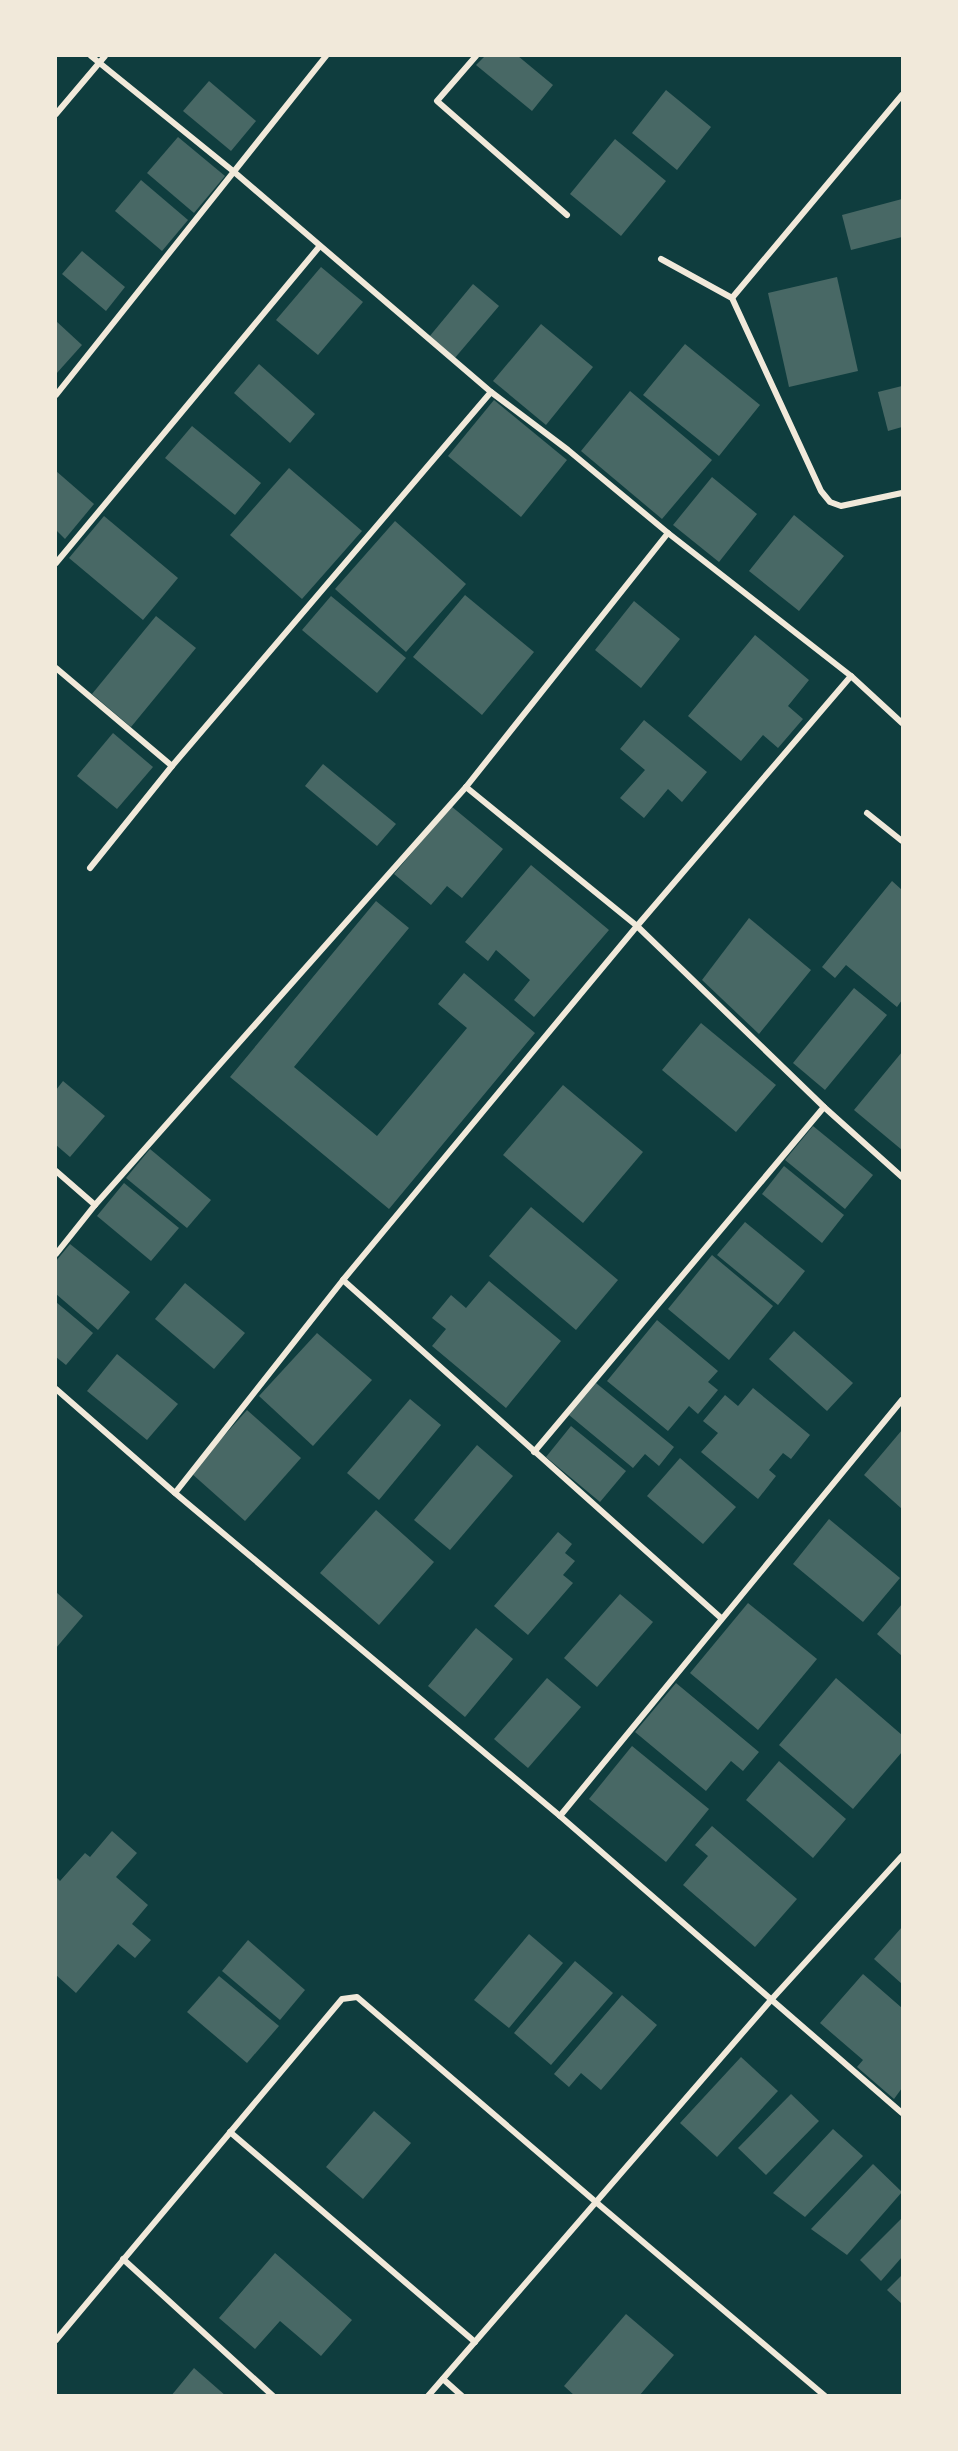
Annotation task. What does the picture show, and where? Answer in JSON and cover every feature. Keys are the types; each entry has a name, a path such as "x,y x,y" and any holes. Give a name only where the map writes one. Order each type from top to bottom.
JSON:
{"street":[{"path":"91,56 233,171 491,392 568,450 668,533 851,676 903,723"},
{"path":"56,114 105,56"},
{"path":"56,395 326,56"},
{"path":"476,56 437,101 567,215"},
{"path":"732,298 903,95"},
{"path":"56,563 319,247"},
{"path":"660,259 732,298 821,491 830,502 841,506 903,494"},
{"path":"90,868 172,766 491,392"},
{"path":"56,1254 95,1205 466,787 668,533"},
{"path":"56,668 172,766"},
{"path":"175,1493 343,1280 637,926 851,676"},
{"path":"466,787 637,926 824,1107 903,1177"},
{"path":"867,813 903,841"},
{"path":"534,1452 824,1107"},
{"path":"56,1171 95,1205"},
{"path":"343,1280 721,1618"},
{"path":"56,1389 175,1493 560,1816 903,2113"},
{"path":"560,1816 903,1400"},
{"path":"428,2396 771,2000 903,1856"},
{"path":"56,2340 342,1999 357,1997 825,2396"},
{"path":"230,2132 476,2342"},
{"path":"123,2259 273,2396"},
{"path":"443,2379 462,2396"}],"building":[{"path":"485,56 518,56 553,85 532,111 476,65"},
{"path":"209,81 256,121 231,151 183,111"},
{"path":"666,90 711,127 677,170 632,133"},
{"path":"178,137 225,176 194,213 147,173"},
{"path":"615,139 666,181 621,236 570,194"},
{"path":"141,180 188,220 162,251 115,211"},
{"path":"902,199 902,237 851,250 842,215"},
{"path":"82,251 125,287 106,311 62,274"},
{"path":"321,267 363,302 318,355 276,320"},
{"path":"837,277 858,371 789,387 768,293"},
{"path":"473,284 499,306 454,359 429,337"},
{"path":"56,321 82,345 56,374"},
{"path":"541,324 593,367 546,425 493,381"},
{"path":"685,344 760,405 719,456 643,395"},
{"path":"259,364 315,414 290,443 234,393"},
{"path":"902,386 902,427 888,431 878,392"},
{"path":"630,391 712,460 662,519 581,451"},
{"path":"494,400 567,460 521,517 448,456"},
{"path":"192,426 261,483 235,515 165,458"},
{"path":"289,468 362,531 302,599 230,535"},
{"path":"56,471 94,504 65,539 56,530"},
{"path":"712,477 757,514 719,562 673,525"},
{"path":"794,515 844,556 799,611 749,571"},
{"path":"104,516 178,578 143,620 69,558"},
{"path":"395,521 466,584 406,652 335,589"},
{"path":"465,595 534,652 482,715 413,657"},
{"path":"331,596 406,658 377,693 302,630"},
{"path":"634,601 680,639 641,688 595,650"},
{"path":"156,616 196,648 131,727 92,694"},
{"path":"755,635 809,680 788,706 803,719 778,748 763,735 741,761 688,716"},
{"path":"644,720 707,772 682,802 668,789 644,818 620,798 645,770 620,749"},
{"path":"113,733 153,767 117,809 77,776"},
{"path":"323,764 396,824 377,846 305,786"},
{"path":"451,806 503,849 462,898 447,886 431,905 394,874"},
{"path":"531,865 609,930 534,1017 514,1000 530,980 496,950 488,961 465,942"},
{"path":"892,881 902,890 902,1000 897,1007 846,965 835,978 822,967"},
{"path":"376,901 409,928 294,1067 377,1136 467,1028 438,1004 464,973 535,1033 389,1209 230,1077"},
{"path":"749,918 811,970 759,1034 702,980"},
{"path":"854,988 887,1015 825,1090 793,1063"},
{"path":"701,1023 776,1085 736,1132 662,1070"},
{"path":"902,1052 902,1150 854,1110"},
{"path":"63,1081 105,1116 70,1157 56,1145 56,1090"},
{"path":"563,1085 643,1152 583,1223 503,1155"},
{"path":"813,1126 873,1175 845,1209 785,1160"},
{"path":"150,1149 211,1200 187,1228 126,1178"},
{"path":"784,1166 844,1215 822,1243 762,1194"},
{"path":"124,1183 179,1228 151,1261 97,1216"},
{"path":"531,1207 618,1280 576,1330 489,1256"},
{"path":"745,1222 805,1271 778,1305 717,1255"},
{"path":"70,1244 130,1292 98,1330 56,1294 56,1261"},
{"path":"712,1255 773,1306 729,1360 668,1309"},
{"path":"489,1281 561,1341 506,1408 432,1346 446,1329 432,1318 451,1295 466,1308"},
{"path":"185,1283 245,1333 214,1369 155,1319"},
{"path":"56,1302 93,1333 66,1365 56,1357"},
{"path":"657,1320 718,1371 708,1382 718,1390 698,1414 689,1406 668,1431 607,1381"},
{"path":"794,1331 853,1383 827,1411 769,1359"},
{"path":"317,1333 372,1380 313,1446 259,1396"},
{"path":"117,1354 178,1404 147,1440 87,1391"},
{"path":"596,1383 674,1447 659,1466 645,1454 633,1468 569,1415"},
{"path":"753,1388 810,1435 791,1459 783,1453 769,1470 776,1476 758,1499 701,1452 718,1433 703,1421 725,1395 738,1406"},
{"path":"410,1399 441,1425 379,1500 347,1473"},
{"path":"247,1410 301,1458 245,1521 191,1473"},
{"path":"571,1426 626,1471 600,1502 546,1457"},
{"path":"902,1430 902,1509 864,1475"},
{"path":"477,1445 513,1476 450,1550 414,1520"},
{"path":"680,1458 736,1507 703,1544 647,1496"},
{"path":"376,1510 434,1562 379,1625 320,1573"},
{"path":"829,1519 900,1578 863,1622 793,1564"},
{"path":"558,1532 572,1544 565,1553 575,1561 563,1575 573,1583 528,1635 494,1606"},
{"path":"56,1592 83,1616 56,1648"},
{"path":"620,1594 653,1622 597,1687 564,1658"},
{"path":"748,1603 817,1659 758,1730 690,1673"},
{"path":"902,1604 902,1656 877,1634"},
{"path":"476,1628 513,1659 465,1717 428,1686"},
{"path":"547,1678 581,1707 528,1768 494,1739"},
{"path":"836,1678 902,1735 902,1752 853,1809 779,1745"},
{"path":"676,1683 759,1752 743,1771 731,1761 706,1791 635,1732"},
{"path":"632,1746 709,1809 666,1862 589,1799"},
{"path":"779,1761 846,1819 813,1858 746,1800"},
{"path":"712,1826 797,1899 755,1947 683,1885 708,1856 695,1845"},
{"path":"112,1831 137,1853 116,1877 148,1905 132,1924 151,1940 135,1958 118,1944 76,1993 56,1975 56,1877 60,1881 85,1853 90,1857"},
{"path":"902,1927 902,1984 874,1959"},
{"path":"529,1934 563,1963 509,2028 474,2000"},
{"path":"248,1940 305,1990 280,2020 222,1971"},
{"path":"575,1961 613,1993 551,2065 514,2033"},
{"path":"863,1974 902,2008 902,2088 894,2099 857,2067 863,2060 820,2023"},
{"path":"219,1976 279,2026 247,2063 187,2012"},
{"path":"622,1995 657,2025 601,2090 581,2073 569,2087 554,2074"},
{"path":"741,2057 778,2091 717,2157 680,2123"},
{"path":"791,2094 819,2121 766,2175 738,2148"},
{"path":"374,2111 411,2143 363,2199 326,2167"},
{"path":"833,2129 863,2156 805,2217 773,2193"},
{"path":"873,2164 902,2192 847,2255 811,2229"},
{"path":"902,2218 902,2257 881,2281 860,2260"},
{"path":"275,2253 352,2320 321,2356 280,2321 255,2349 219,2318"},
{"path":"902,2275 902,2304 887,2290"},
{"path":"626,2314 674,2355 639,2396 575,2396 564,2386"},
{"path":"194,2368 226,2396 171,2396"}]}
